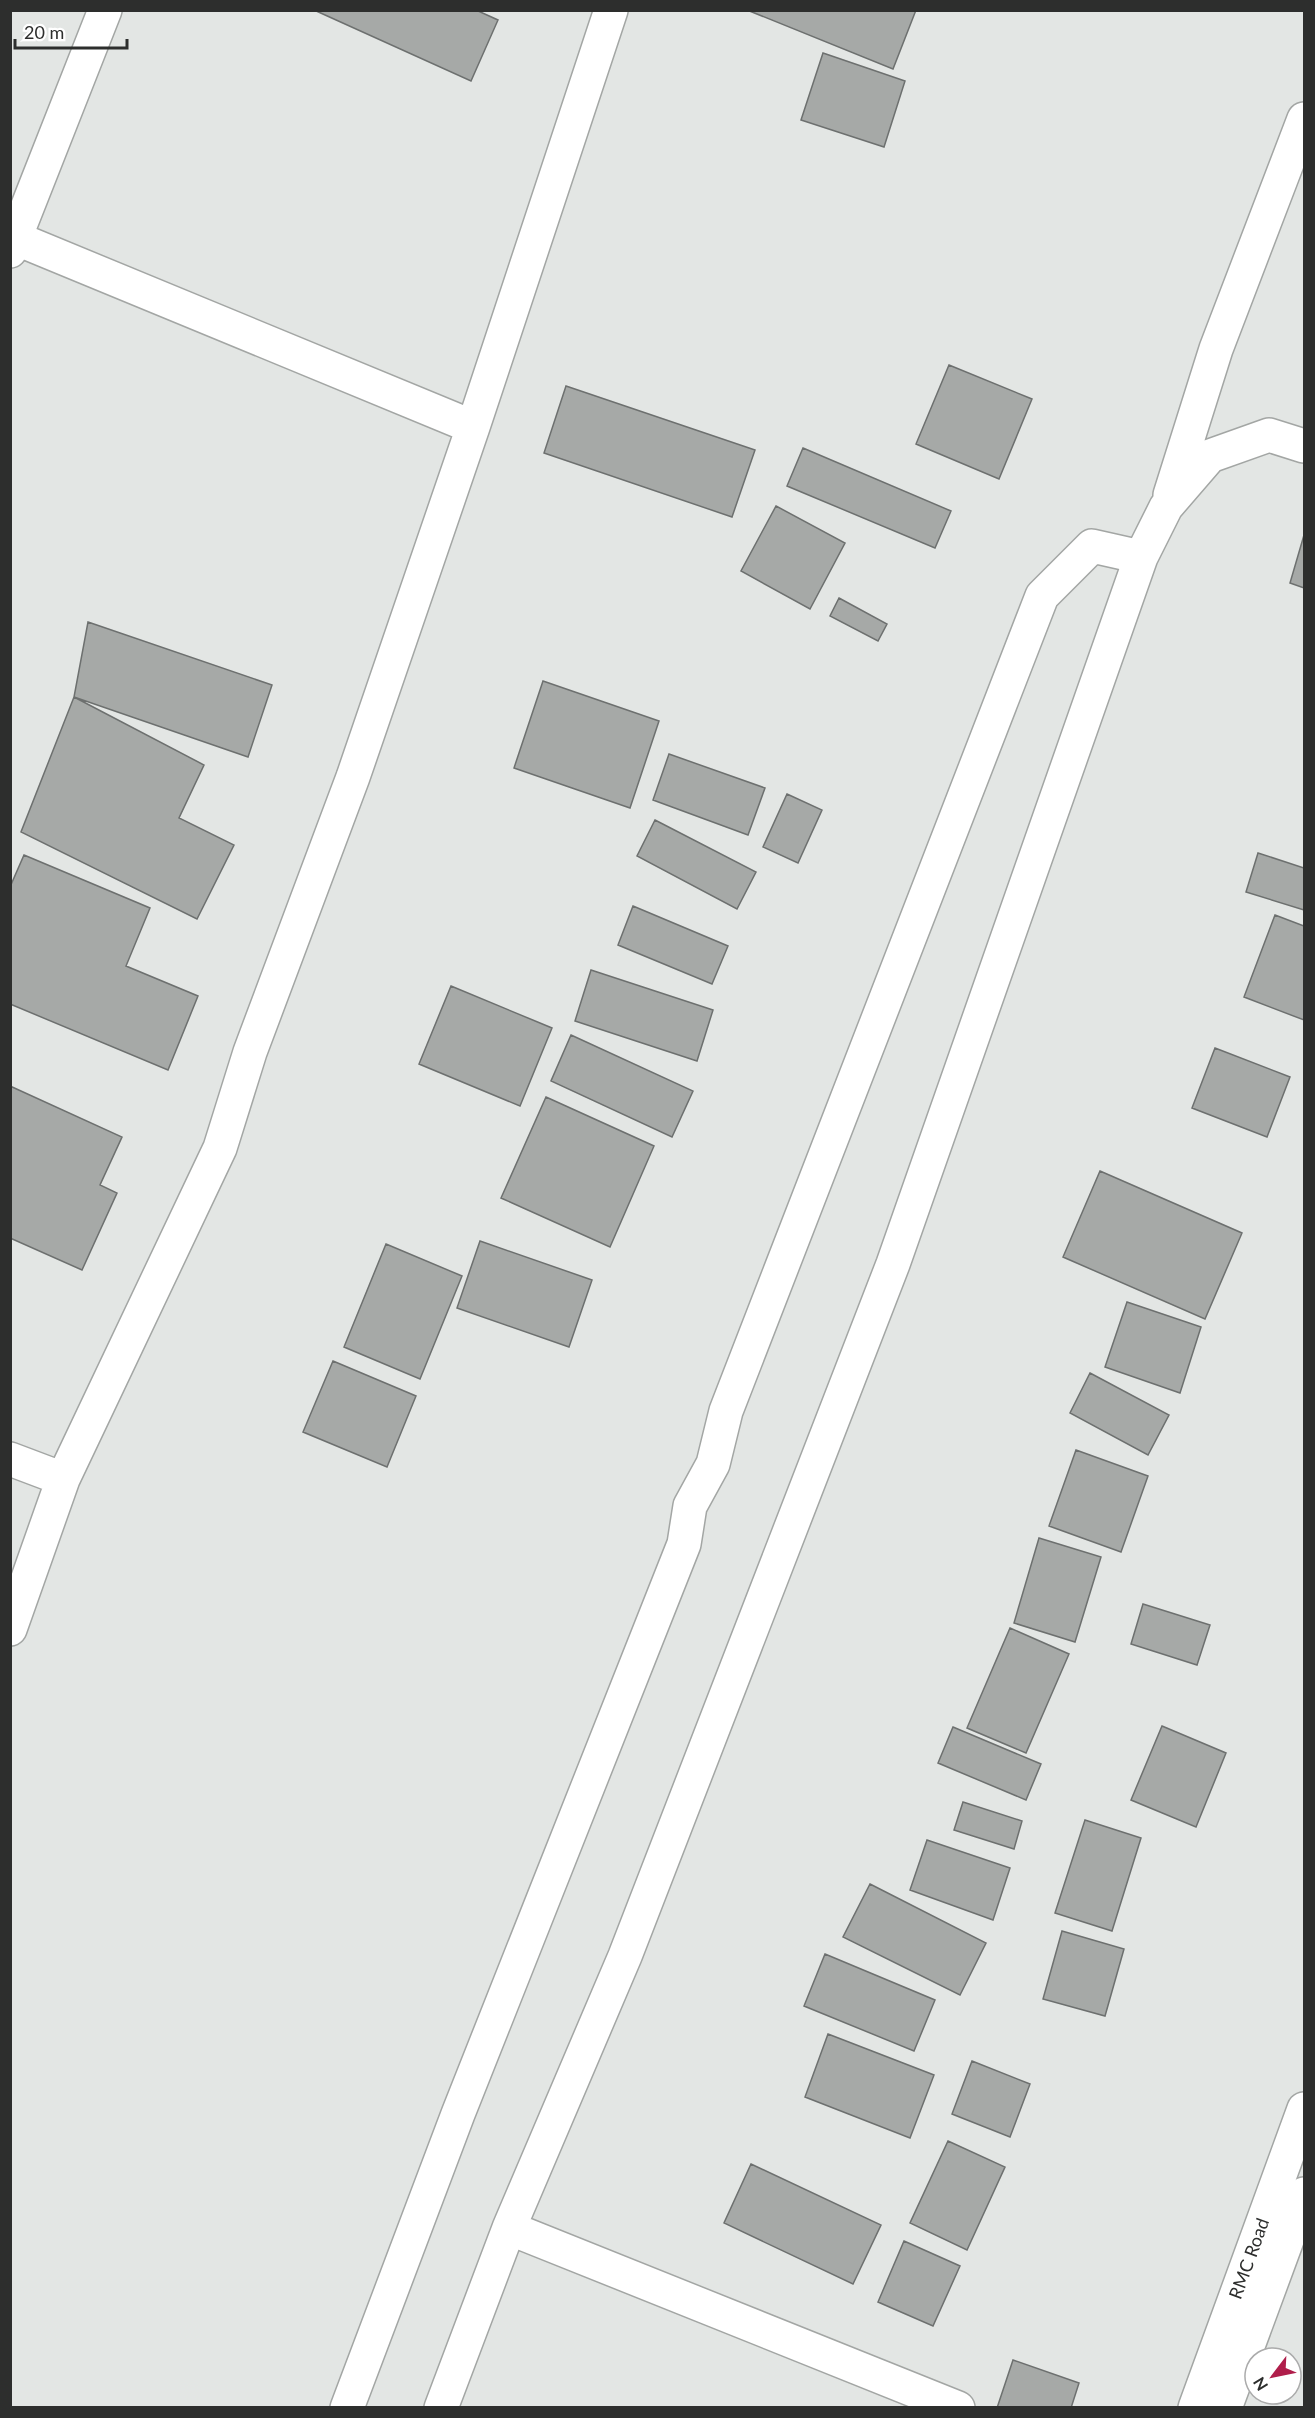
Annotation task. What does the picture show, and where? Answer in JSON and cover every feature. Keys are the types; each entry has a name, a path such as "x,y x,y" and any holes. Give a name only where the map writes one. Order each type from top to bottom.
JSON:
{"street":[{"path":"105,10 13,245 473,427"},
{"path":"10,1629 63,1479 220,1148 250,1052 353,777 473,427 611,10"},
{"path":"441,2408 509,2228 625,1956 893,1264 1141,557 1166,507 1216,349 1305,119"},
{"path":"1166,507 1210,456 1269,435 1305,447"},
{"path":"347,2408 458,2114 684,1544 690,1506 714,1464 730,1399 1042,596 1092,546 1141,557"},
{"path":"10,1459 63,1479"},
{"name":"RMC Road","path":"1195,2408 1305,2109"},
{"name":"RMC Road","path":"1225,2408 1305,2194"},
{"path":"509,2228 958,2408"}],"building":[{"path":"314,10 476,10 498,20 471,81"},
{"path":"747,10 916,10 893,69"},
{"path":"823,53 905,81 884,147 801,120"},
{"path":"949,365 1032,399 999,479 916,444"},
{"path":"566,386 755,450 732,517 544,453"},
{"path":"803,448 951,511 935,548 787,486"},
{"path":"776,506 845,543 810,609 741,571"},
{"path":"1304,535 1304,588 1290,583"},
{"path":"839,598 887,624 878,641 830,616"},
{"path":"88,622 272,685 248,757 74,697"},
{"path":"543,681 659,721 630,808 514,768"},
{"path":"74,697 204,765 179,818 234,845 197,919 21,832"},
{"path":"669,754 765,788 748,835 653,800"},
{"path":"787,794 822,810 798,863 763,847"},
{"path":"655,820 756,872 737,909 637,856"},
{"path":"1258,853 1304,868 1304,910 1246,892"},
{"path":"24,855 150,908 126,966 198,996 168,1070 10,1004 10,887"},
{"path":"633,906 728,946 712,984 618,945"},
{"path":"1275,915 1304,926 1304,1020 1244,997"},
{"path":"591,970 713,1010 697,1061 575,1021"},
{"path":"451,986 552,1028 520,1106 419,1064"},
{"path":"571,1035 693,1091 672,1137 551,1081"},
{"path":"1215,1048 1290,1077 1267,1137 1192,1108"},
{"path":"10,1086 122,1137 100,1185 117,1193 82,1270 10,1238"},
{"path":"546,1097 654,1146 610,1247 501,1198"},
{"path":"1100,1171 1242,1233 1205,1319 1063,1257"},
{"path":"480,1241 592,1280 569,1347 457,1308"},
{"path":"386,1244 462,1276 420,1379 344,1347"},
{"path":"1127,1302 1201,1327 1180,1393 1105,1367"},
{"path":"333,1361 416,1396 387,1467 303,1432"},
{"path":"1090,1373 1169,1415 1148,1455 1070,1413"},
{"path":"1076,1450 1148,1476 1121,1552 1049,1526"},
{"path":"1039,1538 1101,1557 1075,1642 1014,1623"},
{"path":"1143,1604 1210,1625 1197,1665 1131,1644"},
{"path":"1010,1628 1069,1654 1026,1753 967,1728"},
{"path":"1162,1726 1226,1753 1196,1827 1131,1800"},
{"path":"953,1727 1041,1764 1026,1800 938,1763"},
{"path":"963,1802 1022,1821 1014,1849 954,1830"},
{"path":"1085,1820 1141,1838 1112,1931 1055,1913"},
{"path":"927,1840 1010,1868 993,1920 910,1890"},
{"path":"870,1884 986,1943 960,1995 843,1937"},
{"path":"1062,1931 1124,1949 1105,2016 1043,1999"},
{"path":"825,1954 935,2000 914,2051 804,2006"},
{"path":"828,2034 934,2075 910,2138 805,2097"},
{"path":"972,2061 1030,2084 1010,2137 952,2114"},
{"path":"948,2141 1005,2167 967,2250 910,2223"},
{"path":"751,2164 881,2225 853,2284 724,2223"},
{"path":"904,2241 960,2266 933,2326 878,2302"},
{"path":"1013,2360 1079,2383 1071,2408 997,2408"}]}
